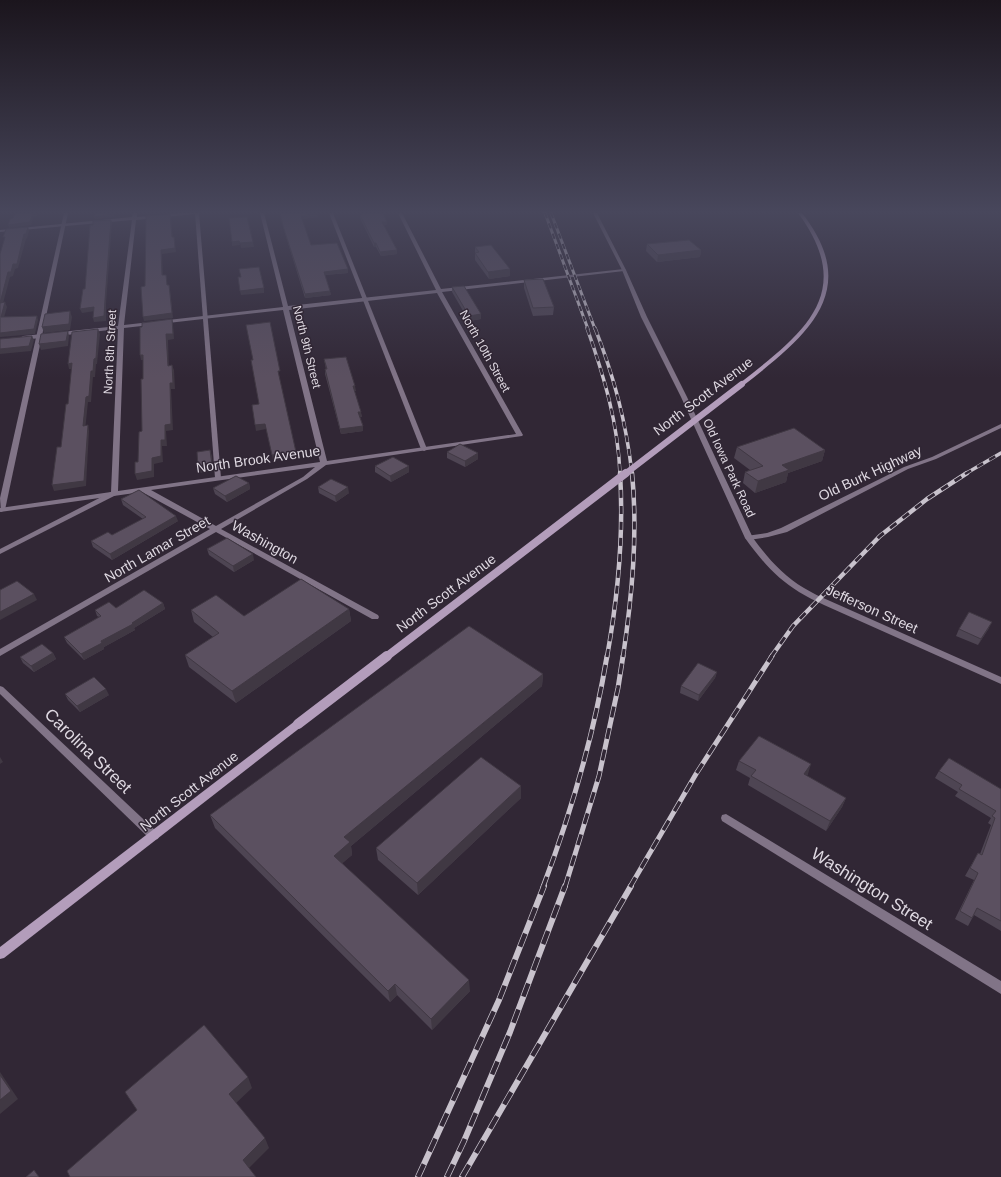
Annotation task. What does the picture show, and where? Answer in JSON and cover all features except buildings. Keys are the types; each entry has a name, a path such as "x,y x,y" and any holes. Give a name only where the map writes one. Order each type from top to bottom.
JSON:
{"main road":[{"name":"North Scott Avenue","path":"0,954 742,384 794,341 811,322 818,308 825,289 825,268"}],"street":[{"path":"1,510 54,268"},
{"name":"North 8th Street","path":"114,494 121,327 128,268"},
{"path":"202,268 218,478"},
{"name":"North 9th Street","path":"276,268 324,463"},
{"path":"353,268 424,449"},
{"name":"North 10th Street","path":"427,268 520,435"},
{"path":"16,339 624,270"},
{"name":"Old Iowa Park Road","path":"624,270 644,317 684,397 749,538"},
{"name":"Old Burk Highway","path":"749,538 774,534 784,530 906,468 934,458 1001,426"},
{"name":"North Brook Avenue","path":"1,510 520,435"},
{"name":"North Lamar Street","path":"0,654 305,478 324,463"},
{"name":"Washington","path":"143,489 375,617"},
{"path":"0,552 114,494"},
{"name":"Jefferson Street","path":"749,538 765,560 774,569 801,590 1001,681"},
{"name":"Carolina Street","path":"0,689 154,836"},
{"name":"Washington Street","path":"726,818 1001,988"}],"railway":[{"path":"565,268 588,329"},
{"path":"572,268 595,329"},
{"path":"587,328 609,400 619,455 620,474"},
{"path":"595,328 608,364 623,417 632,474"},
{"path":"965,474 1001,453"},
{"path":"607,657 617,588 621,542 620,473"},
{"path":"623,657 633,565 634,496 632,473"},
{"path":"771,657 793,626 880,536 927,499 967,473"},
{"path":"543,887 563,831 581,773 602,685 607,656"},
{"path":"565,887 599,776 618,688 623,656"},
{"path":"630,887 696,774 772,656"},
{"path":"418,1177 499,1000 544,886"},
{"path":"447,1177 464,1141 510,1032 565,886"},
{"path":"462,1177 631,886"}]}
